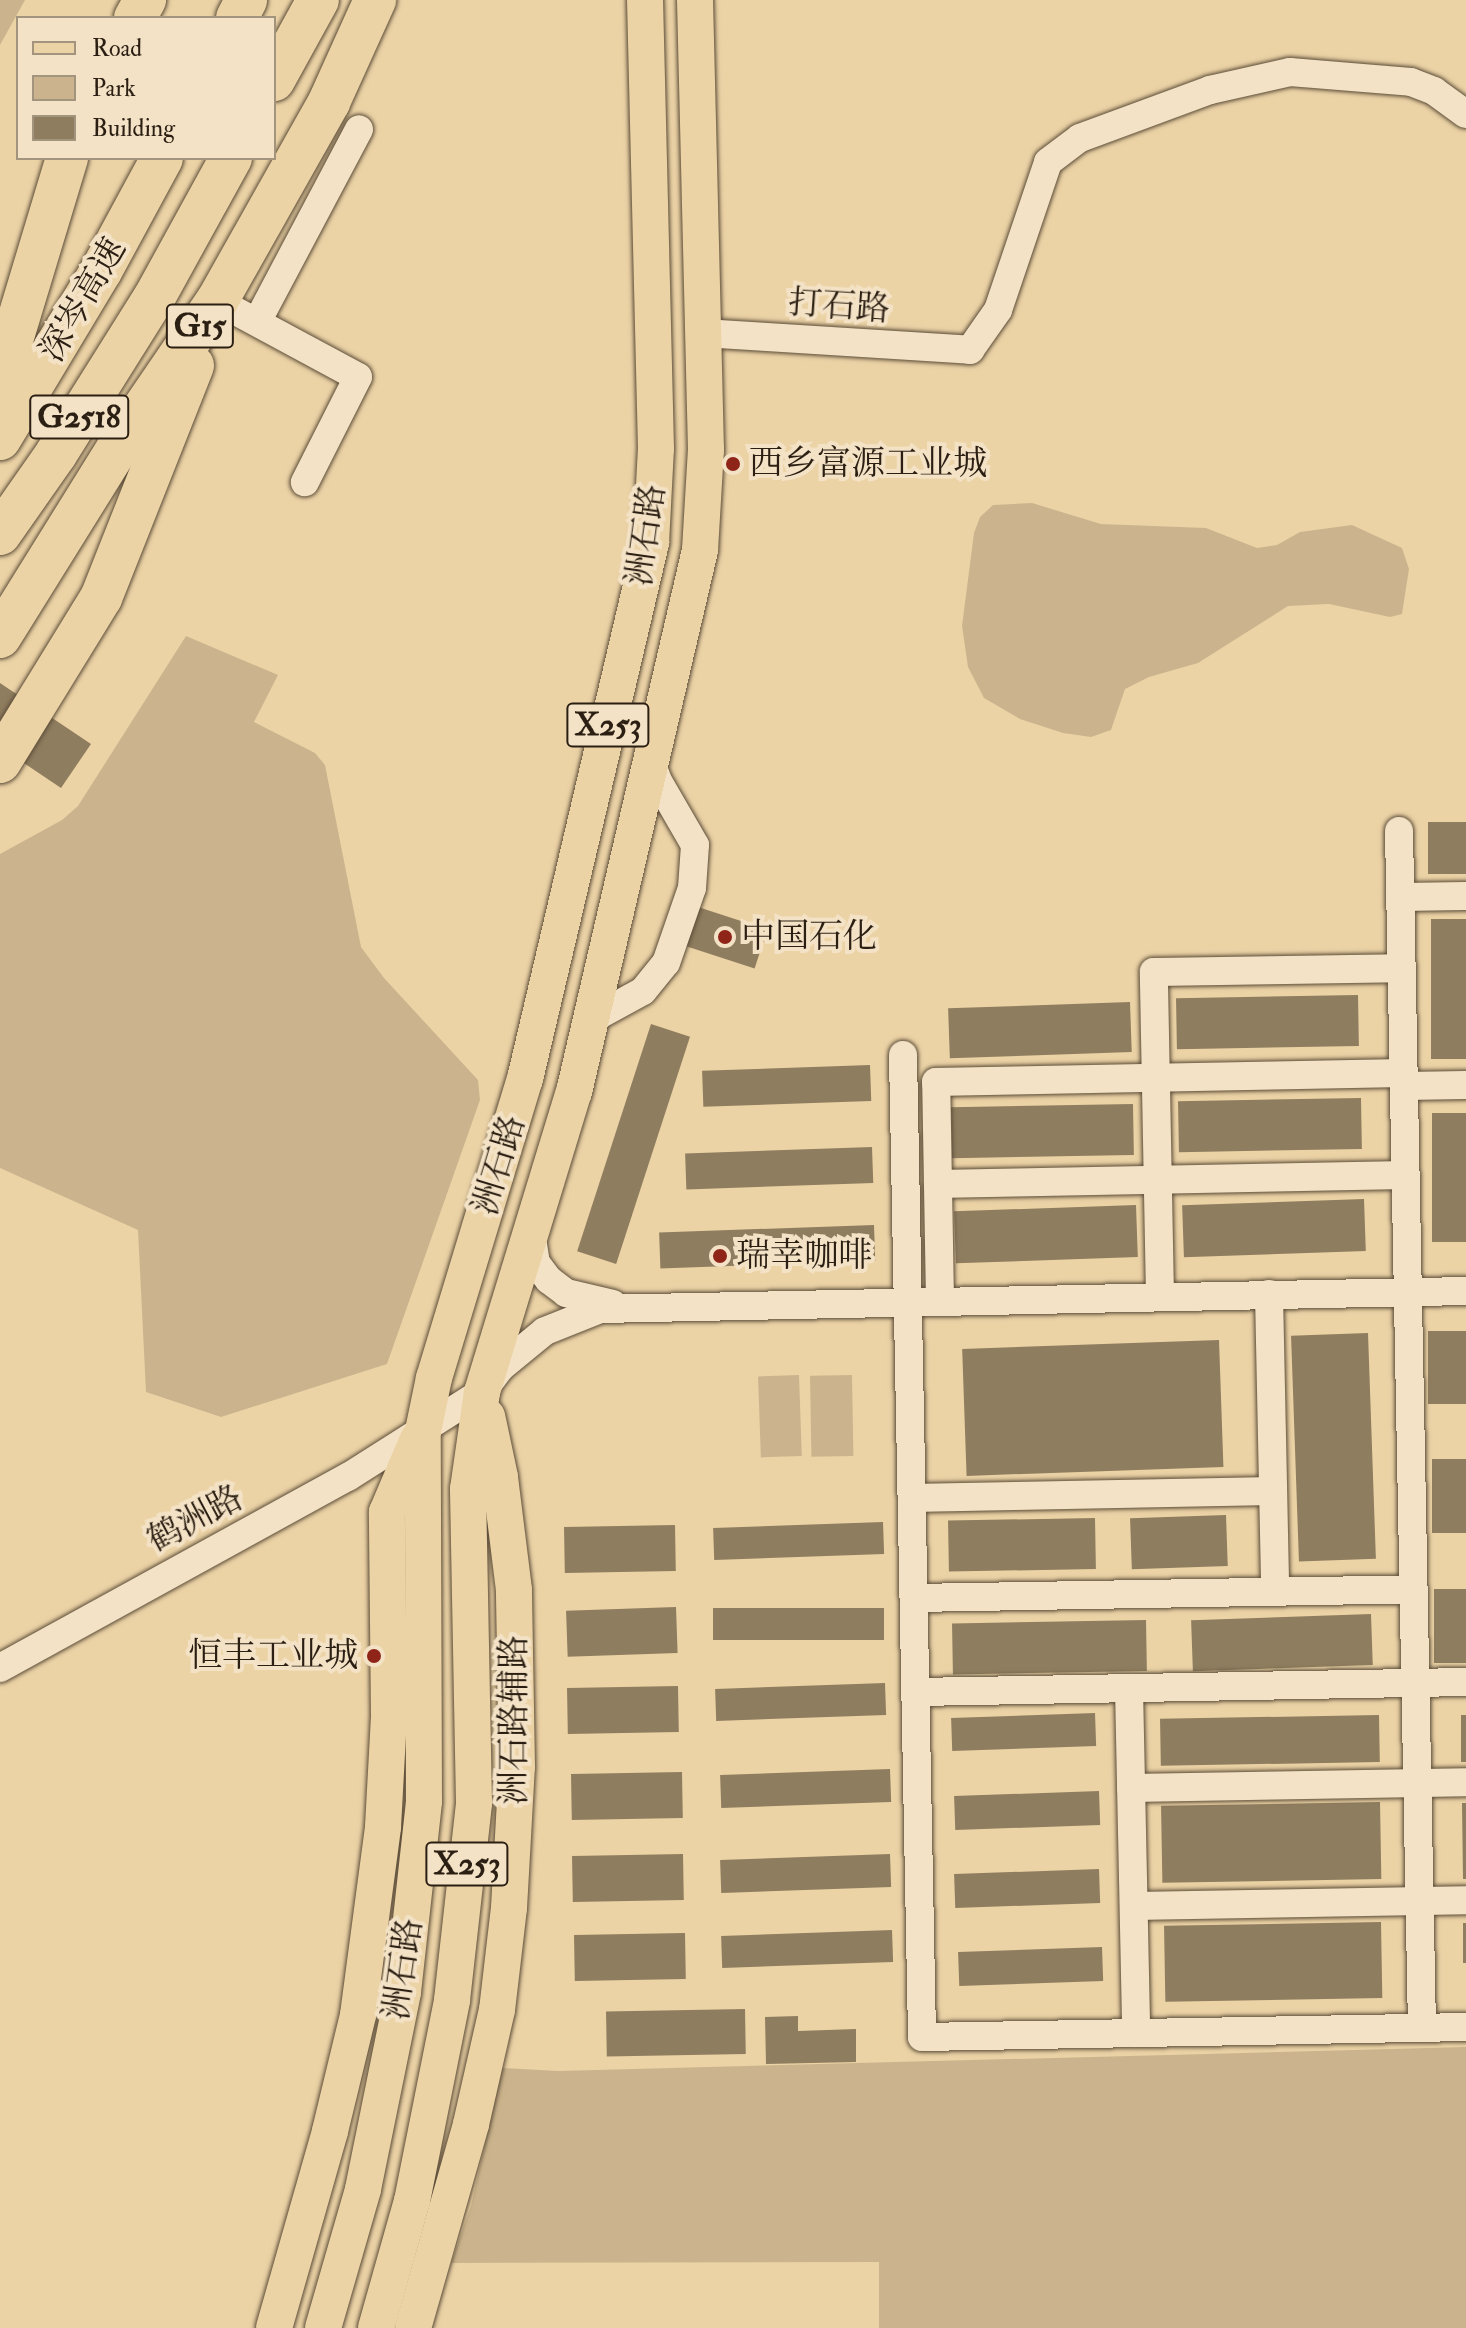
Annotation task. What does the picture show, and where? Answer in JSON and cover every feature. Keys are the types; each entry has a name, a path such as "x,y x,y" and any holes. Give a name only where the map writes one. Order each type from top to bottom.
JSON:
{"highway":[{"path":"276,76 318,0"},
{"name":"G15","path":"0,637 134,422 217,301 329,102 375,0"},
{"path":"0,380 66,160"},
{"name":"深岑高速","path":"0,439 101,271 161,160"},
{"name":"深岑高速","path":"0,534 56,454 154,298 230,160"},
{"path":"0,762 101,598 217,301"}],"main road":[{"name":"洲石路","path":"323,2328 363,2189 403,1992 424,1801 423,1431 434,1378 525,1079 651,543 656,449 645,0"},
{"name":"洲石路","path":"376,2328 412,2201 452,2000 474,1803 468,1489 482,1392 574,1092 700,550 706,450 695,0"},
{"name":"洲石路辅路","path":"413,2328 471,2124 503,2033 517,1752 514,1590 500,1477 482,1392"},
{"path":"274,2328 330,2131 358,2015 383,1827 389,1645 387,1512 404,1466 423,1431"},
{"path":"389,1645 424,1801"}],"street":[{"name":"打石路","path":"703,333 970,350 998,310 1048,162 1080,138 1210,90 1290,72 1411,82 1434,91 1466,114"},
{"path":"257,322 359,129"},
{"path":"217,301 358,377 305,482"},
{"path":"590,1020 643,991 666,963 692,888 695,845 651,762"},
{"path":"1399,831 1422,2028"},
{"path":"1400,897 1466,896"},
{"path":"1160,1296 1154,972 1401,968"},
{"path":"903,1055 922,2037 1466,2027"},
{"path":"940,1301 936,1082 1156,1077 1403,1080 1466,1085"},
{"path":"938,1184 1405,1175"},
{"path":"532,1221 530,1242 536,1263 549,1280 566,1293 630,1307 1466,1291"},
{"path":"1269,1294 1275,1591"},
{"name":"鹤洲路","path":"0,1668 348,1477 423,1431 482,1392 500,1368 545,1331 600,1309 630,1307"},
{"path":"912,1498 1272,1491"},
{"path":"914,1598 1413,1589"},
{"path":"916,1692 1466,1682"},
{"path":"1129,1688 1136,2033"},
{"path":"1131,1788 1466,1782"},
{"path":"1134,1906 1466,1900"}],"green space":[{"path":"0,0 25,0 16,16 0,45"},
{"path":"1032,503 1101,524 1206,528 1257,548 1277,545 1300,532 1352,525 1402,548 1409,569 1402,614 1390,617 1329,604 1288,606 1198,663 1149,677 1125,689 1111,730 1091,737 1063,733 1020,719 984,698 968,667 962,626 974,533 980,517 993,505"},
{"path":"186,636 278,675 254,722 315,753 325,765 361,947 384,978 478,1080 480,1100 387,1364 221,1417 146,1392 138,1230 0,1168 0,854 62,820 78,806"},
{"path":"799,1375 802,1456 761,1457 758,1376"},
{"path":"852,1375 853,1456 811,1457 810,1376"},
{"path":"1466,2047 1466,2328 879,2328 879,2262 451,2263 471,2206 502,2068 558,2071"}],"building":[{"path":"0,683 91,744 61,788 0,747"},
{"path":"1428,822 1466,822 1466,874 1428,874"},
{"name":"中国石化","path":"695,906 767,929 755,968 682,945"},
{"path":"1431,919 1466,919 1466,1059 1431,1059"},
{"path":"1358,995 1359,1046 1177,1049 1176,998"},
{"path":"1130,1002 1132,1052 950,1058 948,1008"},
{"path":"651,1024 690,1037 616,1264 577,1251"},
{"path":"870,1065 871,1101 703,1107 702,1071"},
{"path":"1361,1098 1362,1149 1179,1152 1178,1101"},
{"path":"1133,1104 1134,1155 952,1158 951,1107"},
{"path":"1432,1113 1466,1113 1466,1242 1432,1242"},
{"path":"872,1147 873,1183 686,1190 685,1154"},
{"path":"1364,1199 1366,1251 1184,1257 1182,1205"},
{"path":"1136,1205 1138,1257 956,1263 954,1211"},
{"path":"874,1225 875,1261 660,1268 659,1233"},
{"path":"1428,1331 1466,1331 1466,1404 1428,1404"},
{"path":"1368,1333 1376,1559 1299,1562 1291,1336"},
{"path":"1219,1340 1223,1467 967,1476 962,1349"},
{"path":"1432,1459 1466,1459 1466,1533 1432,1533"},
{"path":"1226,1515 1228,1566 1132,1569 1130,1518"},
{"path":"1095,1518 1096,1569 949,1572 948,1521"},
{"path":"883,1522 884,1554 714,1560 713,1528"},
{"path":"675,1525 676,1571 565,1573 564,1527"},
{"path":"1434,1589 1466,1589 1466,1663 1434,1663"},
{"path":"676,1607 678,1653 568,1657 566,1611"},
{"path":"713,1608 884,1608 884,1640 713,1640"},
{"path":"1371,1614 1373,1665 1193,1671 1191,1620"},
{"path":"1146,1620 1147,1671 953,1674 952,1623"},
{"path":"885,1683 886,1715 716,1721 715,1689"},
{"path":"678,1686 679,1732 568,1734 567,1688"},
{"path":"1095,1713 1096,1746 952,1751 951,1718"},
{"path":"1379,1715 1380,1762 1161,1766 1160,1719"},
{"path":"1461,1715 1466,1715 1466,1762 1461,1762"},
{"path":"890,1769 891,1802 721,1808 720,1775"},
{"path":"682,1772 683,1818 572,1820 571,1774"},
{"path":"1099,1791 1100,1825 955,1830 954,1796"},
{"path":"1380,1802 1381,1879 1162,1883 1161,1806"},
{"path":"1462,1803 1466,1803 1466,1879 1463,1879"},
{"path":"683,1854 684,1900 573,1902 572,1856"},
{"path":"890,1854 891,1887 721,1893 720,1860"},
{"path":"1099,1869 1100,1903 955,1908 954,1874"},
{"path":"1381,1922 1382,1998 1165,2002 1164,1926"},
{"path":"1463,1923 1466,1923 1466,1963 1463,1963"},
{"path":"892,1930 893,1962 722,1968 721,1936"},
{"path":"685,1933 686,1979 575,1981 574,1935"},
{"path":"1102,1947 1103,1981 959,1986 958,1952"},
{"path":"745,2009 746,2054 607,2056 606,2011"},
{"path":"798,2016 798,2031 856,2029 856,2062 766,2064 765,2017"}],"place":[{"name":"西乡富源工业城","path":"733,464"},
{"name":"中国石化","path":"725,937"},
{"name":"瑞幸咖啡","path":"720,1256"},
{"name":"恒丰工业城","path":"374,1656"}]}
